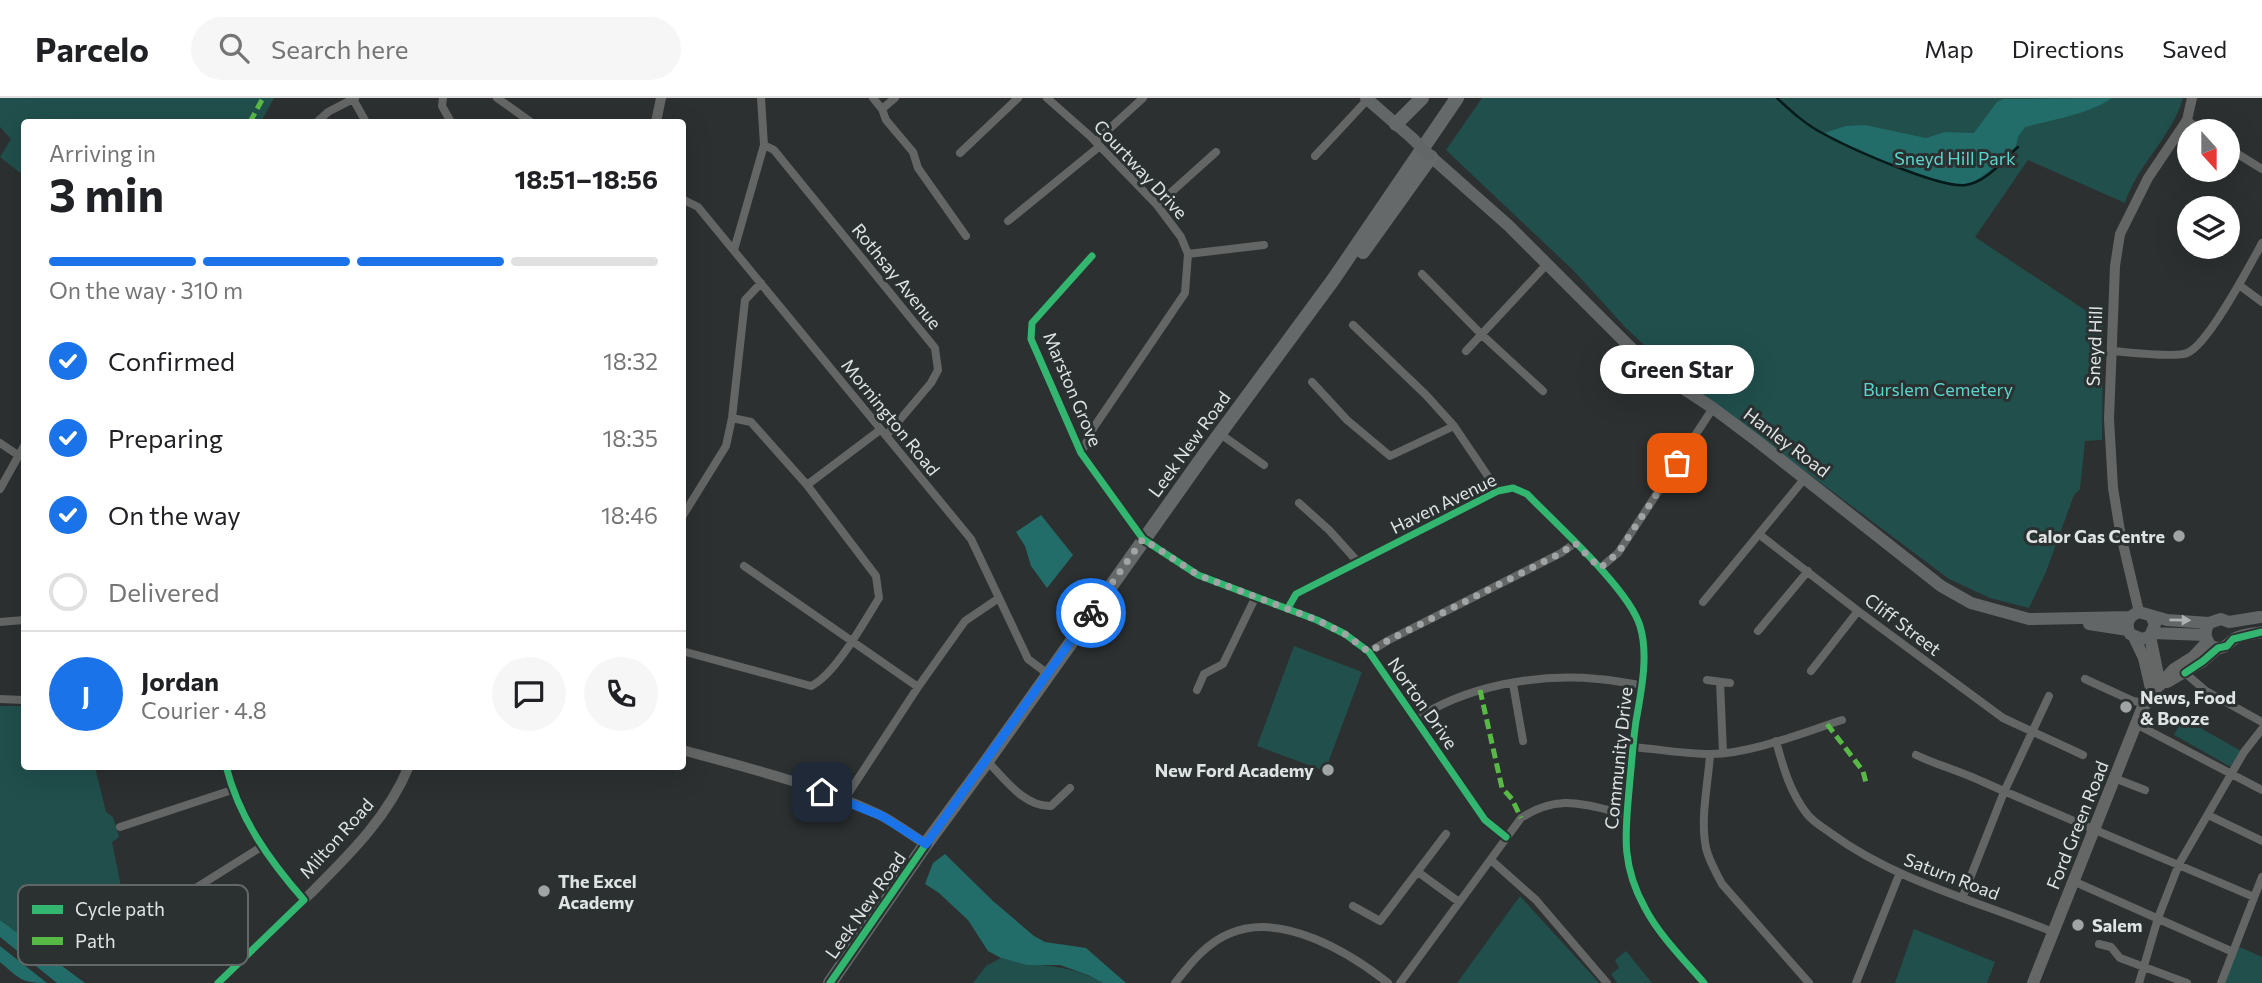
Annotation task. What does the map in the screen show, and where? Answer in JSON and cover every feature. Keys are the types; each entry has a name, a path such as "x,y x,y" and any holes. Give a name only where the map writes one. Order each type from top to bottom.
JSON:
{"highway":[{"path":"1396,124 1422,98"},
{"name":"Leek New Road","path":"830,983 1143,539 1339,272 1457,98"},
{"path":"1339,272 1353,267 1430,156"}],"main road":[{"name":"Hanley Road","path":"1367,99 1548,263 1649,366 1713,408 1941,586 1971,603 2029,619 2137,623 2167,620 2210,637"},
{"path":"2153,694 2185,673 2221,619 2229,622 2261,615 2259,625 2262,631 2233,639"},
{"path":"2137,623 2142,639 2152,634 2210,637 2227,646 2233,639 2234,632 2229,622"},
{"path":"2137,623 2155,624 2152,634 2153,694"},
{"path":"2137,623 2153,694"},
{"path":"2153,694 2174,669 2193,657 2210,637"},
{"name":"Ford Green Road","path":"2034,983 2136,724 2153,694"}],"street":[{"path":"320,119 354,98 364,119"},
{"path":"443,98 442,106 449,119"},
{"path":"497,98 527,119"},
{"path":"657,119 661,98"},
{"path":"734,250 764,145 761,98"},
{"path":"873,98 882,108 886,120 908,145 918,168 966,236"},
{"path":"882,108 895,98"},
{"path":"960,153 1018,98"},
{"name":"Courtway Drive","path":"1048,98 1098,144 1157,205 1181,237 1188,254"},
{"path":"1008,221 1098,144 1143,98"},
{"name":"Sneyd Hill","path":"2187,119 2192,98"},
{"path":"1315,156 1367,99"},
{"name":"Sneyd Hill","path":"2137,623 2113,488 2109,419 2115,266 2120,234 2148,178 2177,135"},
{"name":"Rothsay Avenue","path":"764,145 774,150 935,348 938,370 932,383 883,433 807,485"},
{"path":"1157,205 1216,152"},
{"path":"2240,155 2262,169"},
{"name":"Mornington Road","path":"686,201 698,207 971,539 1028,659 1048,674"},
{"path":"2112,351 2185,354 2197,346 2239,285 2262,243"},
{"path":"1082,453 1094,427 1185,293 1188,254 1264,245"},
{"name":"Marston Grove","path":"1092,257 1032,323 1031,339 1082,453 1143,539"},
{"path":"1466,351 1548,263"},
{"path":"1422,274 1481,334 1543,391"},
{"path":"686,511 726,446 732,418 745,300 761,283"},
{"path":"2239,285 2262,302"},
{"path":"1353,325 1425,394 1454,426 1498,491"},
{"path":"1312,382 1347,420 1390,456 1454,426"},
{"path":"1600,568 1618,553 1713,408"},
{"path":"686,652 811,686 822,681 879,598 876,576 807,485 751,422 732,418"},
{"path":"1219,433 1264,466"},
{"path":"0,443 18,455"},
{"path":"0,489 21,450"},
{"path":"1703,602 1805,478"},
{"name":"Haven Avenue","path":"1288,608 1296,594 1498,491 1513,488 1527,494 1600,568"},
{"path":"1299,503 1329,530 1358,562"},
{"name":"Cliff Street","path":"1760,535 1979,701 2006,719 2083,755"},
{"name":"Norton Drive","path":"1143,539 1198,575 1288,608 1345,634 1369,652 1485,820 1506,837"},
{"path":"1369,652 1561,553 1575,543"},
{"path":"744,566 918,687"},
{"name":"Community Drive","path":"1600,568 1632,608 1640,625 1643,642 1641,685 1626,814 1626,855 1631,877 1651,920 1704,983"},
{"path":"1758,631 1808,571"},
{"path":"1197,690 1204,674 1223,664 1256,596"},
{"path":"844,800 965,621 999,598"},
{"path":"1811,671 1858,611"},
{"path":"0,622 21,620"},
{"path":"2185,673 2206,691 2262,722"},
{"path":"1415,720 1433,708 1480,690 1513,684 1567,678 1641,685"},
{"path":"2085,679 2133,701 2153,694"},
{"path":"1707,680 1730,683"},
{"path":"1720,682 1724,753"},
{"path":"1513,684 1524,741"},
{"path":"1963,897 2004,792 2049,696"},
{"path":"0,699 21,700"},
{"path":"1632,747 1710,755 1776,741 1842,720"},
{"path":"2136,724 2262,790"},
{"path":"2139,983 2158,918 2179,864 2262,729"},
{"name":"Saturn Road","path":"1776,741 1788,783 1808,817 1848,846 1899,874 2053,932"},
{"path":"686,751 761,772 844,800 882,816 926,844"},
{"path":"1710,755 1704,833 1712,866 1722,884 1808,983"},
{"path":"1916,755 2254,897"},
{"path":"987,761 1020,794 1038,806 1051,806 1070,788"},
{"path":"227,770 232,790 261,847 303,900"},
{"name":"Milton Road","path":"248,954 347,858 378,820 403,782 408,770"},
{"path":"2115,778 2141,786"},
{"path":"120,827 232,790"},
{"path":"1400,983 1521,818 1538,807 1559,802 1626,814"},
{"path":"2208,815 2262,841"},
{"path":"1353,906 1380,921 1447,834"},
{"path":"201,885 261,847"},
{"path":"1491,860 1536,900 1607,983"},
{"path":"1418,872 1459,902"},
{"path":"1856,983 1899,874"},
{"path":"2221,983 2262,877"},
{"path":"2073,881 2232,952"},
{"path":"1175,983 1201,953 1221,938 1258,927 1277,928 1320,942 1363,964 1388,983"},
{"path":"2099,944 2113,943 2120,958 2187,983"},
{"name":"Milton Road","path":"218,983 236,965"}],"green space":[{"path":"0,98 274,98 263,119 21,119 21,174 0,157 11,139 0,127"},
{"name":"Burslem Cemetery","path":"1482,98 2183,98 2171,126 2130,189 2125,203 2028,160 1975,237 2103,322 2102,440 2085,441 2080,489 2074,495 2046,572 2029,608 1990,598 1949,579 1673,372 1626,328 1575,272 1446,150"},
{"name":"Sneyd Hill Park","path":"2112,98 2081,113 2025,127 2016,146 1988,172 1969,183 1956,184 1919,174 1874,157 1824,133 1846,126 1865,125 1926,138 1945,132 1974,133 1997,102 2003,99"},
{"path":"1041,515 1073,555 1047,588 1031,566 1025,546 1016,532"},
{"path":"1294,646 1362,672 1325,771 1257,746"},
{"path":"0,706 21,706 21,770 96,770 106,812 113,817 119,837 112,842 121,885 18,885 18,933 0,920"},
{"path":"2183,718 2241,751 2231,767 2174,735"},
{"path":"945,854 1034,936 1045,942 1086,948 1126,983 1103,983 1060,965 1027,965 1001,958 988,951 968,920 925,884 933,863"},
{"path":"1520,896 1593,976 1599,983 1457,983"},
{"path":"0,920 18,933 18,952 0,937"},
{"path":"1914,929 1995,962 1987,983 1895,983"},
{"path":"2235,945 2262,957 2262,983 2221,983"},
{"path":"0,946 18,960 18,965 24,965 47,983 21,979 0,962"},
{"path":"1626,951 1652,983 1617,983 1611,974 1619,968 1615,960"},
{"path":"1001,958 1066,969 1103,983 973,983 986,966"},
{"path":"35,965 61,965 85,983 57,983"}],"waterway":[{"path":"1777,98 1805,122 1836,140 1895,166 1954,185 1966,185 1981,180 2018,147"}],"marked path":[{"path":"252,119 263,98"},
{"path":"1480,690 1502,788 1512,799 1521,818"},
{"path":"1827,724 1863,771 1866,783"}],"cycle path":[{"path":"1092,256 1032,323 1031,339 1081,453 1143,539 1198,575 1317,620 1345,634 1369,652 1485,820 1506,837"},
{"path":"1288,608 1296,594 1498,491 1513,488 1527,494 1607,576 1622,594 1640,626 1644,661 1627,814 1628,860 1637,891 1657,928 1704,983"},
{"path":"2185,673 2218,648 2227,646 2233,639 2262,632"},
{"path":"227,770 239,803 257,838 304,900 248,954"},
{"path":"830,983 926,844"},
{"path":"218,983 237,965"}],"way so far":[{"path":"1091,613 1143,539 1198,575 1317,620 1345,634 1369,652 1561,553 1575,543 1600,568 1618,553 1677,463"}],"place":[{"name":"Green Star","path":"1677,463"},
{"name":"Calor Gas Centre","path":"2179,536"},
{"name":"News, Food & Booze","path":"2126,707"},
{"name":"New Ford Academy","path":"1328,770"},
{"name":"The Excel Academy","path":"544,891"},
{"name":"Salem","path":"2078,925"}],"route":[{"path":"822,792 882,816 926,844 1091,613"}]}
